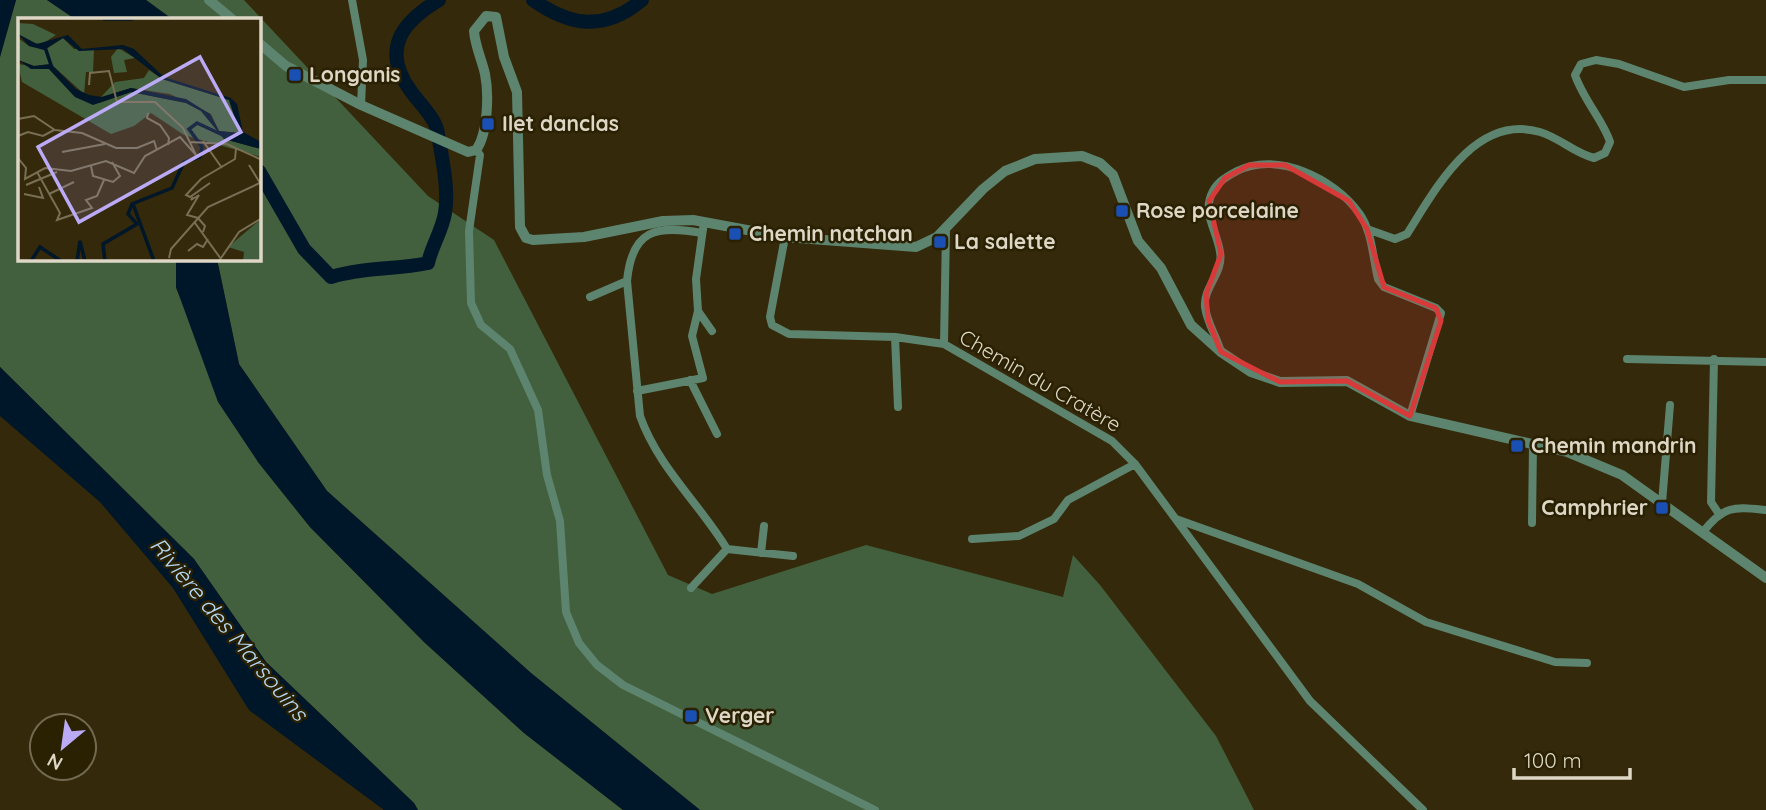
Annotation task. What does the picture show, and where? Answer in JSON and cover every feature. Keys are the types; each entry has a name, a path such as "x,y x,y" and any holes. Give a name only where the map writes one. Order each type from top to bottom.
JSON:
{"street":[{"path":"209,0 231,18"},
{"path":"352,0 363,61 361,105"},
{"path":"261,45 286,66 361,105 413,131 468,152 476,150 481,143 486,83 474,31 486,16 491,15 499,22 502,50 517,92 519,218 526,237 533,240 558,240 663,221 704,222 785,237 916,247 929,243 946,229 982,189 1019,164 1035,159 1082,156 1091,159 1113,175 1138,242 1161,268 1191,325 1221,352 1271,380 1347,381 1410,416 1533,444 1597,462 1622,475 1766,578"},
{"path":"1367,229 1395,240 1407,234 1443,176 1459,157 1501,134 1539,132 1582,155 1594,158 1605,153 1610,142 1608,135 1591,110 1575,75 1581,64 1596,60 1619,64 1684,87 1729,80 1766,80"},
{"path":"476,150 480,155 469,231 471,303 481,324 510,349 538,411 547,475 560,521 566,612 579,643 597,665 623,685 875,810"},
{"path":"1221,352 1205,306 1206,294 1219,272 1221,254 1208,213 1214,189 1225,178 1249,165 1266,163 1303,171 1349,201 1361,214 1378,279 1384,287 1436,308 1441,313 1410,416"},
{"path":"637,391 703,378 692,336 698,311 696,279 704,222"},
{"path":"702,233 661,229 640,239 629,262 627,281 640,416 659,457 727,549 793,556"},
{"path":"944,344 946,229"},
{"name":"Chemin du Cratère","path":"785,237 770,317 772,325 780,331 799,335 895,337 944,344 1112,441 1135,464 1310,701 1423,810"},
{"path":"590,297 627,281"},
{"path":"698,311 712,331"},
{"path":"895,337 898,407"},
{"path":"1627,359 1766,362"},
{"path":"1714,359 1711,502 1719,514"},
{"path":"690,380 717,434"},
{"path":"1662,503 1670,405"},
{"path":"1532,523 1533,444"},
{"path":"972,539 1019,536 1054,519 1068,500 1135,464"},
{"path":"1703,532 1719,514 1731,508 1766,510"},
{"path":"1175,519 1358,584 1426,622 1555,662 1587,663"},
{"path":"761,552 764,526"},
{"path":"691,589 727,549"}],"highlighted area":[{"path":"1249,165 1285,165 1349,201 1367,229 1384,287 1436,308 1441,321 1410,416 1347,381 1280,382 1221,352 1208,320 1206,294 1221,254 1209,201 1225,178"}],"green space":[{"path":"16,0 47,0 74,18 18,18 18,261 176,261 176,288 258,462 310,527 424,642 524,733 623,810 418,810 414,803 266,662 194,559 0,367 0,57"},
{"path":"146,0 244,0 261,18 171,18"},
{"path":"261,18 428,196 494,240 668,575 712,594 866,545 1063,597 1073,555 1100,585 1216,736 1254,810 700,810 531,673 327,491 239,364 217,261 261,261"}],"water":[{"path":"0,0 16,0 0,57"},
{"path":"47,0 146,0 171,18 74,18"},
{"path":"176,261 217,261 239,364 327,491 531,673 700,810 623,810 524,733 424,642 310,527 258,462 218,402 176,287"},
{"name":"Rivière des Marsouins","path":"0,367 194,559 266,662 414,803 418,810 384,810 249,710 173,588 100,502 0,416"}],"waterway":[{"path":"261,174 304,249 331,277 428,263 445,213 443,163 437,128 401,75 397,49 406,27 439,0"},
{"path":"533,0 560,15 587,22 614,17 642,0"}],"place":[{"name":"Longanis","path":"295,75"},
{"name":"Ilet danclas","path":"488,124"},
{"name":"Rose porcelaine","path":"1122,211"},
{"name":"Chemin natchan","path":"735,234"},
{"name":"La salette","path":"940,242"},
{"name":"Chemin mandrin","path":"1517,446"},
{"name":"Camphrier","path":"1662,508"},
{"name":"Verger","path":"691,716"}]}
